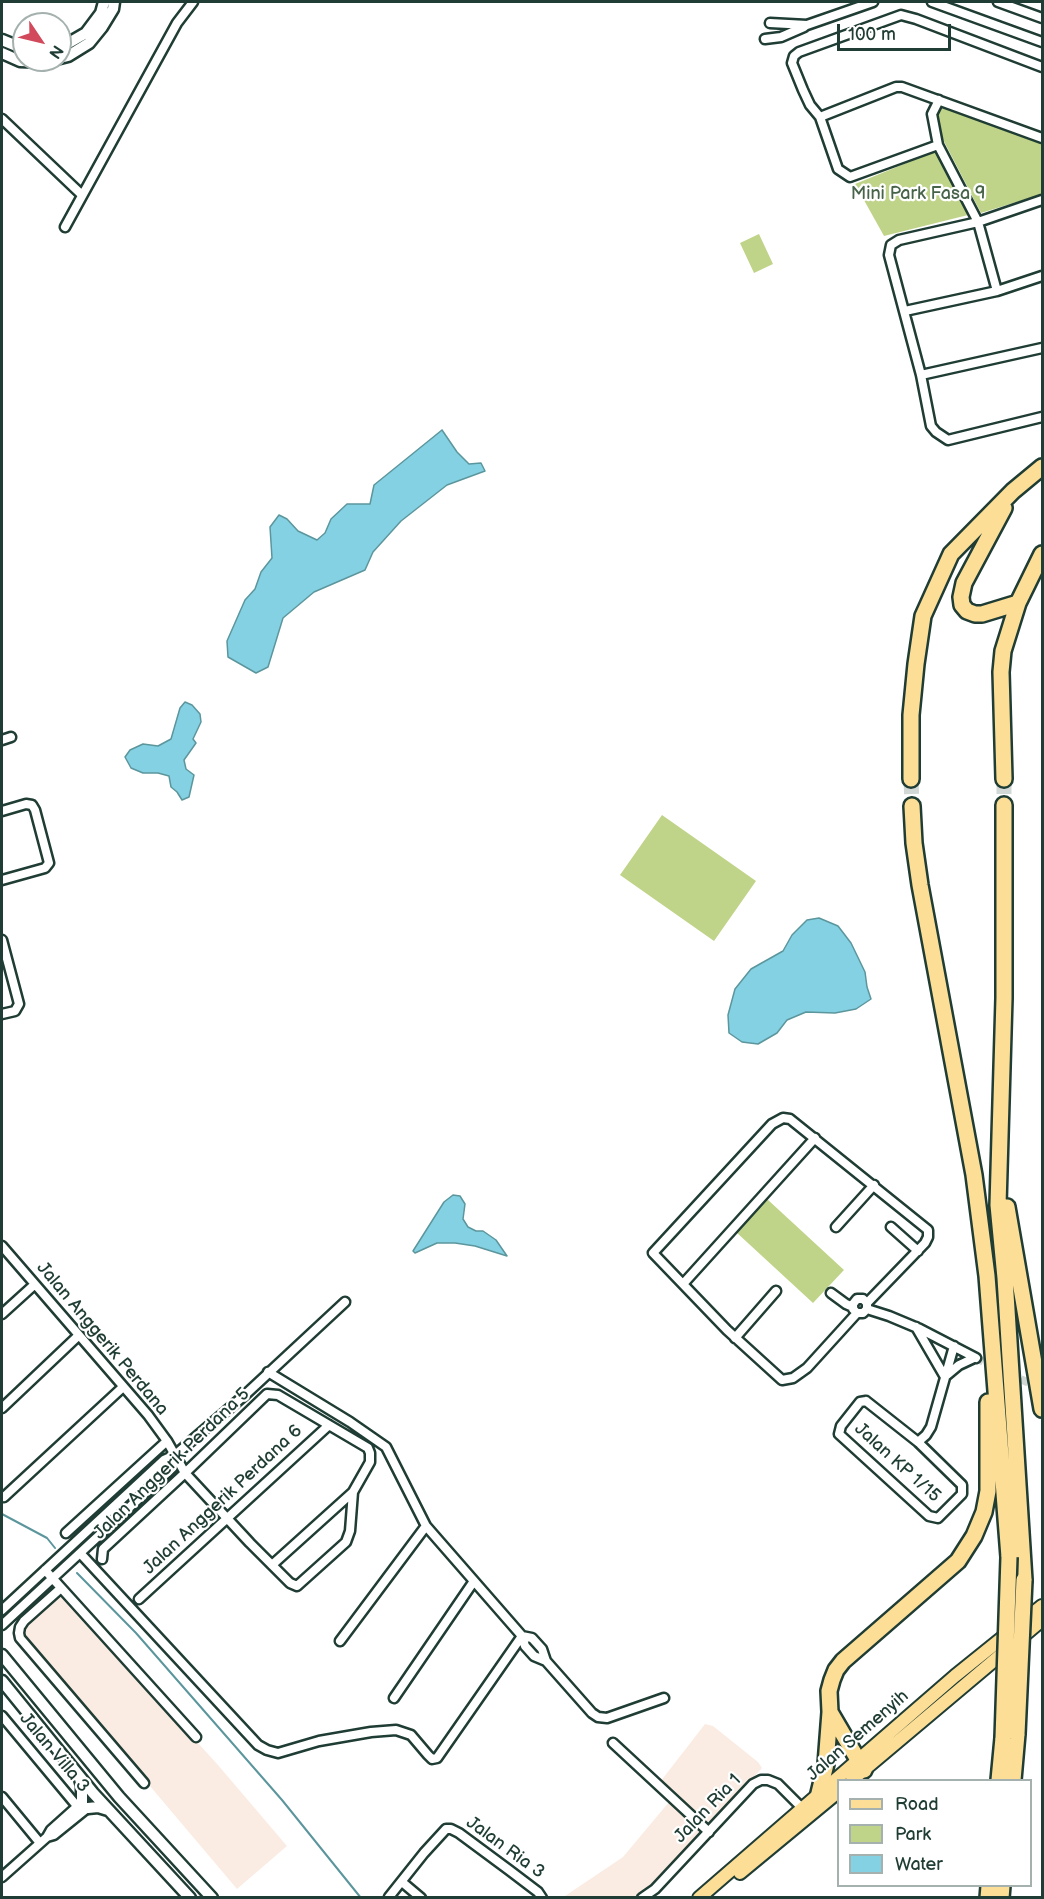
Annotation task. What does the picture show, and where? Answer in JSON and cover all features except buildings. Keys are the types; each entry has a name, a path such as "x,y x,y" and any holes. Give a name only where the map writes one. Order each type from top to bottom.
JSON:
{"highway":[{"path":"911,779 911,716 923,616 951,554 1013,491 1042,467"},
{"path":"1013,491 964,583 961,597 962,605 967,611 975,614 1018,603"},
{"path":"1004,779 1001,672 1003,651 1018,603 1042,554"},
{"path":"999,1779 1010,1736 1024,1580 1005,1278 998,1204 1004,986 1004,804"},
{"path":"912,806 920,885 974,1175 987,1276 1009,1557 1010,1736 1013,1779"},
{"path":"1000,1169 1042,1409"},
{"path":"819,1794 826,1764 830,1712 829,1691 836,1670 843,1661 958,1561 974,1536 984,1512 988,1491 987,1276"},
{"path":"830,1712 861,1766"}],"main road":[{"name":"Jalan Semenyih","path":"842,1779 861,1766 967,1675 1042,1606"},
{"name":"Jalan Semenyih","path":"967,1675 1042,1620"},
{"name":"Jalan Semenyih","path":"853,1779 861,1766"},
{"name":"Jalan Semenyih","path":"699,1898 802,1808 837,1782"},
{"name":"Jalan Semenyih","path":"709,1898 837,1793"}],"street":[{"path":"72,41 86,33 101,13 104,2"},
{"path":"72,54 89,43 113,9 114,2"},
{"path":"65,227 177,23 193,2"},
{"path":"765,39 781,37 807,25 873,2"},
{"path":"932,2 1042,42"},
{"path":"998,2 1042,18"},
{"path":"938,145 850,177 838,169 820,117 810,105 792,63 794,57 799,52 901,15 1042,67"},
{"path":"770,23 807,25"},
{"path":"820,117 896,87 902,87 1042,138"},
{"path":"939,100 932,114 938,145 978,222 997,291"},
{"path":"2,119 82,195"},
{"path":"1042,200 978,222 899,240 891,245 889,255 921,375 931,426 948,440 1042,417"},
{"path":"905,311 997,291 1042,276"},
{"path":"921,375 1042,348"},
{"path":"2,740 11,737"},
{"path":"2,811 26,804 32,805 49,863 45,868 2,880"},
{"path":"2,940 19,1004 15,1011 2,1014"},
{"path":"831,1293 863,1313 918,1251 928,1237 928,1230 790,1119 783,1118 772,1124 653,1252 735,1338 782,1380 787,1380 807,1368 855,1310"},
{"path":"683,1284 815,1138"},
{"path":"836,1227 874,1185"},
{"path":"891,1227 918,1251"},
{"name":"Jalan Anggerik Perdana","path":"2,1245 147,1415 167,1441 185,1473 290,1583 297,1586 346,1542 350,1531 353,1492"},
{"path":"2,1314 34,1285"},
{"path":"735,1338 776,1291"},
{"path":"855,1310 853,1304 857,1299 863,1299 867,1306 916,1327 975,1358 958,1365 945,1377 916,1327"},
{"path":"2,1610 164,1460 175,1455 345,1302"},
{"path":"2,1408 78,1336"},
{"name":"Jalan KP 1/15","path":"918,1442 931,1426 954,1346"},
{"path":"268,1372 386,1447 426,1526 522,1636 532,1638 542,1649 546,1661 592,1713 598,1717 607,1718 664,1698"},
{"path":"4,1497 123,1387"},
{"name":"Jalan Anggerik Perdana 5","path":"102,1559 103,1549 267,1394 278,1395 329,1425"},
{"name":"Jalan KP 1/15","path":"866,1401 918,1442 963,1488 962,1494 938,1518 929,1516 839,1434 841,1426 861,1402 866,1401"},
{"path":"272,1565 353,1492 370,1462 368,1448 329,1425"},
{"name":"Jalan Anggerik Perdana 6","path":"139,1599 329,1425"},
{"path":"66,1533 167,1441"},
{"path":"2,1625 172,1468 175,1455"},
{"path":"340,1641 426,1526"},
{"path":"80,1553 258,1745 278,1753 319,1741 370,1731 396,1730 411,1735 432,1758 437,1758 522,1636"},
{"path":"45,1570 196,1737"},
{"path":"394,1698 474,1581"},
{"path":"61,1588 24,1621 20,1627 20,1638 144,1783"},
{"path":"2,1655 119,1797 212,1898"},
{"path":"2,1680 79,1777 190,1898"},
{"name":"Jalan Villa 3","path":"2,1716 82,1807"},
{"path":"613,1743 709,1832"},
{"path":"2,1877 44,1840 51,1830 97,1795 101,1776"},
{"path":"79,1777 82,1786 82,1807"},
{"name":"Jalan Ria 1","path":"642,1898 655,1889 753,1784 761,1780 768,1780 778,1784 802,1808"},
{"path":"97,1795 119,1797"},
{"path":"2,1797 44,1840"},
{"path":"82,1807 98,1807 108,1810"},
{"name":"Jalan Ria 3","path":"402,1882 424,1852 446,1830 451,1829 538,1892 542,1898"},
{"path":"166,1872 165,1862 171,1852"},
{"path":"390,1897 402,1882 422,1898"}],"shaded area":[{"path":"61,1592 218,1765 287,1846 237,1889 23,1636 22,1629 27,1622"},
{"path":"705,1724 713,1726 758,1762 762,1768 653,1887 637,1897 562,1898 623,1857 674,1796 660,1782"}],"green space":[{"path":"942,107 1042,144 1042,194 981,213 936,126 936,112"},
{"name":"Mini Park Fasa 9","path":"936,151 968,215 884,236 855,184"},
{"path":"759,234 773,264 754,273 740,243"},
{"path":"662,815 756,881 714,941 620,875"},
{"path":"767,1199 844,1270 813,1303 736,1232"}],"water":[{"path":"442,430 457,452 469,464 481,463 485,471 447,485 401,521 373,552 365,570 314,592 283,618 268,667 256,673 228,657 227,641 245,600 255,589 261,572 272,558 270,527 279,515 287,519 298,531 317,540 325,533 331,519 347,504 370,504 374,485"},
{"path":"185,702 192,705 200,714 201,722 193,739 196,743 184,760 186,769 194,775 189,797 182,800 171,787 169,776 143,773 131,768 125,757 130,750 143,744 158,746 171,739 180,708"},
{"path":"819,918 838,926 851,943 865,972 871,999 856,1009 835,1013 806,1012 787,1020 777,1033 758,1044 742,1042 729,1033 728,1015 735,989 751,969 783,951 792,935 807,920"},
{"path":"453,1195 460,1196 465,1204 463,1219 468,1227 476,1231 483,1231 496,1240 507,1256 475,1246 455,1243 437,1243 415,1253 413,1251 444,1202"}],"waterway":[{"path":"2,1514 47,1538 55,1548"},
{"path":"77,1573 136,1633 282,1800 361,1898"}],"tunnel":[{"path":"911,779 912,806"},
{"path":"1004,779 1004,805"},
{"path":"976,1358 996,1368"},
{"path":"1010,1374 1039,1388"}]}
